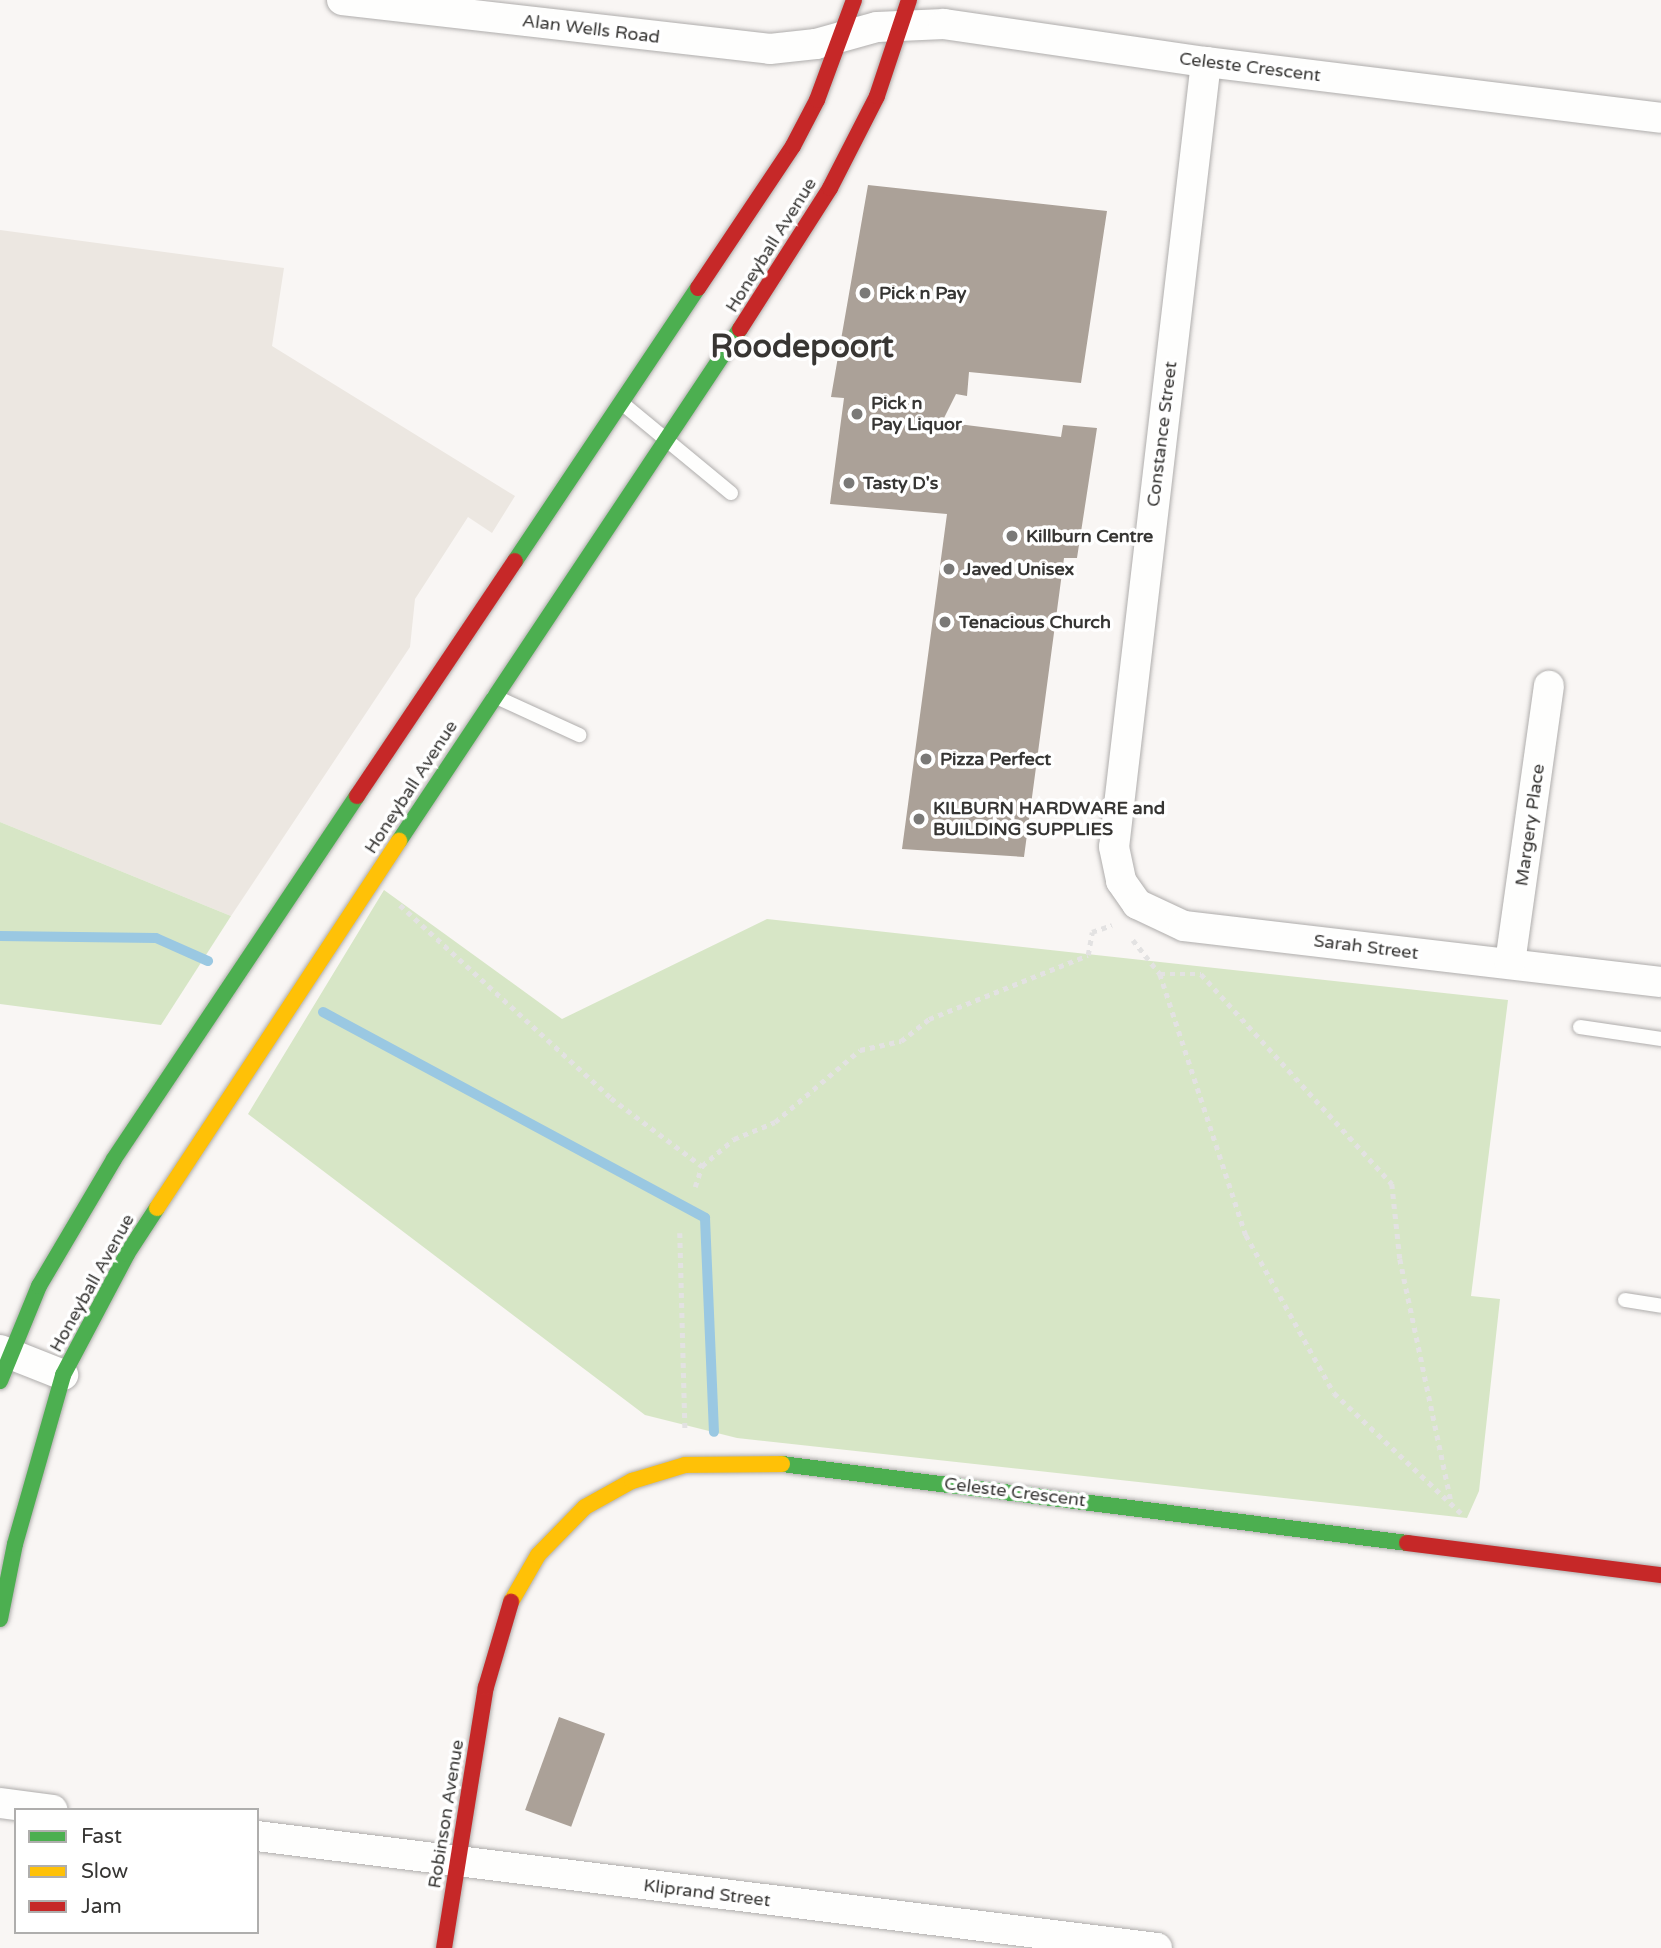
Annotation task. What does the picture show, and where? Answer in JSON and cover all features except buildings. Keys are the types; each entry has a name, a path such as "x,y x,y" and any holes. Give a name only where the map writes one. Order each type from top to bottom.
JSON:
{"street":[{"name":"Alan Wells Road","path":"342,0 771,49 840,38"},
{"name":"Honeyball Avenue","path":"3,1361 57,1251 114,1158 793,146 854,0"},
{"name":"Honeyball Avenue","path":"0,1619 15,1545 63,1375 127,1254 494,696 668,441 830,188 877,96 906,12"},
{"name":"Celeste Crescent","path":"840,38 906,12 944,23 1206,62 1661,118"},
{"name":"Constance Street","path":"1114,848 1206,62"},
{"name":"Margery Place","path":"1510,963 1549,687"},
{"name":"Sarah Street","path":"1114,848 1121,881 1137,904 1184,926 1661,982"},
{"path":"3,1361 63,1375"},
{"name":"Celeste Crescent","path":"486,1687 508,1607 538,1555 585,1507 632,1481 685,1465 764,1462 1661,1575"},
{"name":"Robinson Avenue","path":"444,1948 486,1687"},
{"path":"0,1803 38,1808"},
{"name":"Kliprand Street","path":"259,1836 1157,1948"}],"lane":[{"path":"622,403 731,493"},
{"path":"494,696 579,735"},
{"path":"1580,1027 1661,1039"},
{"path":"1625,1300 1661,1306"}],"path":[{"path":"395,899 611,1098 702,1166"},
{"path":"695,1187 702,1166 734,1139 775,1122 860,1050 901,1041 929,1019 1088,955 1092,932 1119,922"},
{"path":"1127,933 1160,974 1246,1235 1334,1394 1471,1522"},
{"path":"1160,974 1201,974 1392,1184 1400,1259 1451,1503"},
{"path":"680,1233 685,1432"}],"shaded area":[{"path":"0,230 284,268 272,346 515,496 492,533 468,517 415,599 410,647 231,916 0,822"}],"green space":[{"path":"0,822 231,916 161,1025 0,1004"},
{"path":"384,890 562,1019 767,919 1508,1000 1471,1296 1500,1299 1479,1491 1467,1518 737,1438 645,1415 248,1114"}],"waterway":[{"path":"0,936 156,938 208,961"},
{"path":"323,1012 705,1218 714,1432"}],"traffic: fast":[{"path":"515,561 698,288"},
{"path":"399,841 740,329"},
{"path":"0,1381 39,1286 114,1159 357,796"},
{"path":"0,1619 15,1544 63,1375 127,1254 157,1208"},
{"path":"782,1464 1407,1543"}],"traffic: slow":[{"path":"157,1208 399,841"},
{"path":"511,1602 538,1555 585,1507 632,1481 685,1465 782,1464"}],"traffic: jam":[{"path":"698,288 793,146 817,100 854,0"},
{"path":"740,329 830,188 877,96 909,0"},
{"path":"357,796 515,561"},
{"path":"1407,1543 1661,1575"},
{"path":"444,1948 486,1687 511,1602"}],"place":[{"name":"Pick n Pay","path":"865,293"},
{"name":"Pick n Pay Liquor","path":"857,414"},
{"name":"Tasty D's","path":"849,483"},
{"name":"Killburn Centre","path":"1012,536"},
{"name":"Javed Unisex","path":"949,569"},
{"name":"Tenacious Church","path":"945,622"},
{"name":"Pizza Perfect","path":"926,759"},
{"name":"KILBURN HARDWARE and BUILDING SUPPLIES","path":"919,819"}],"district":[{"name":"Roodepoort","path":"802,347"}]}
